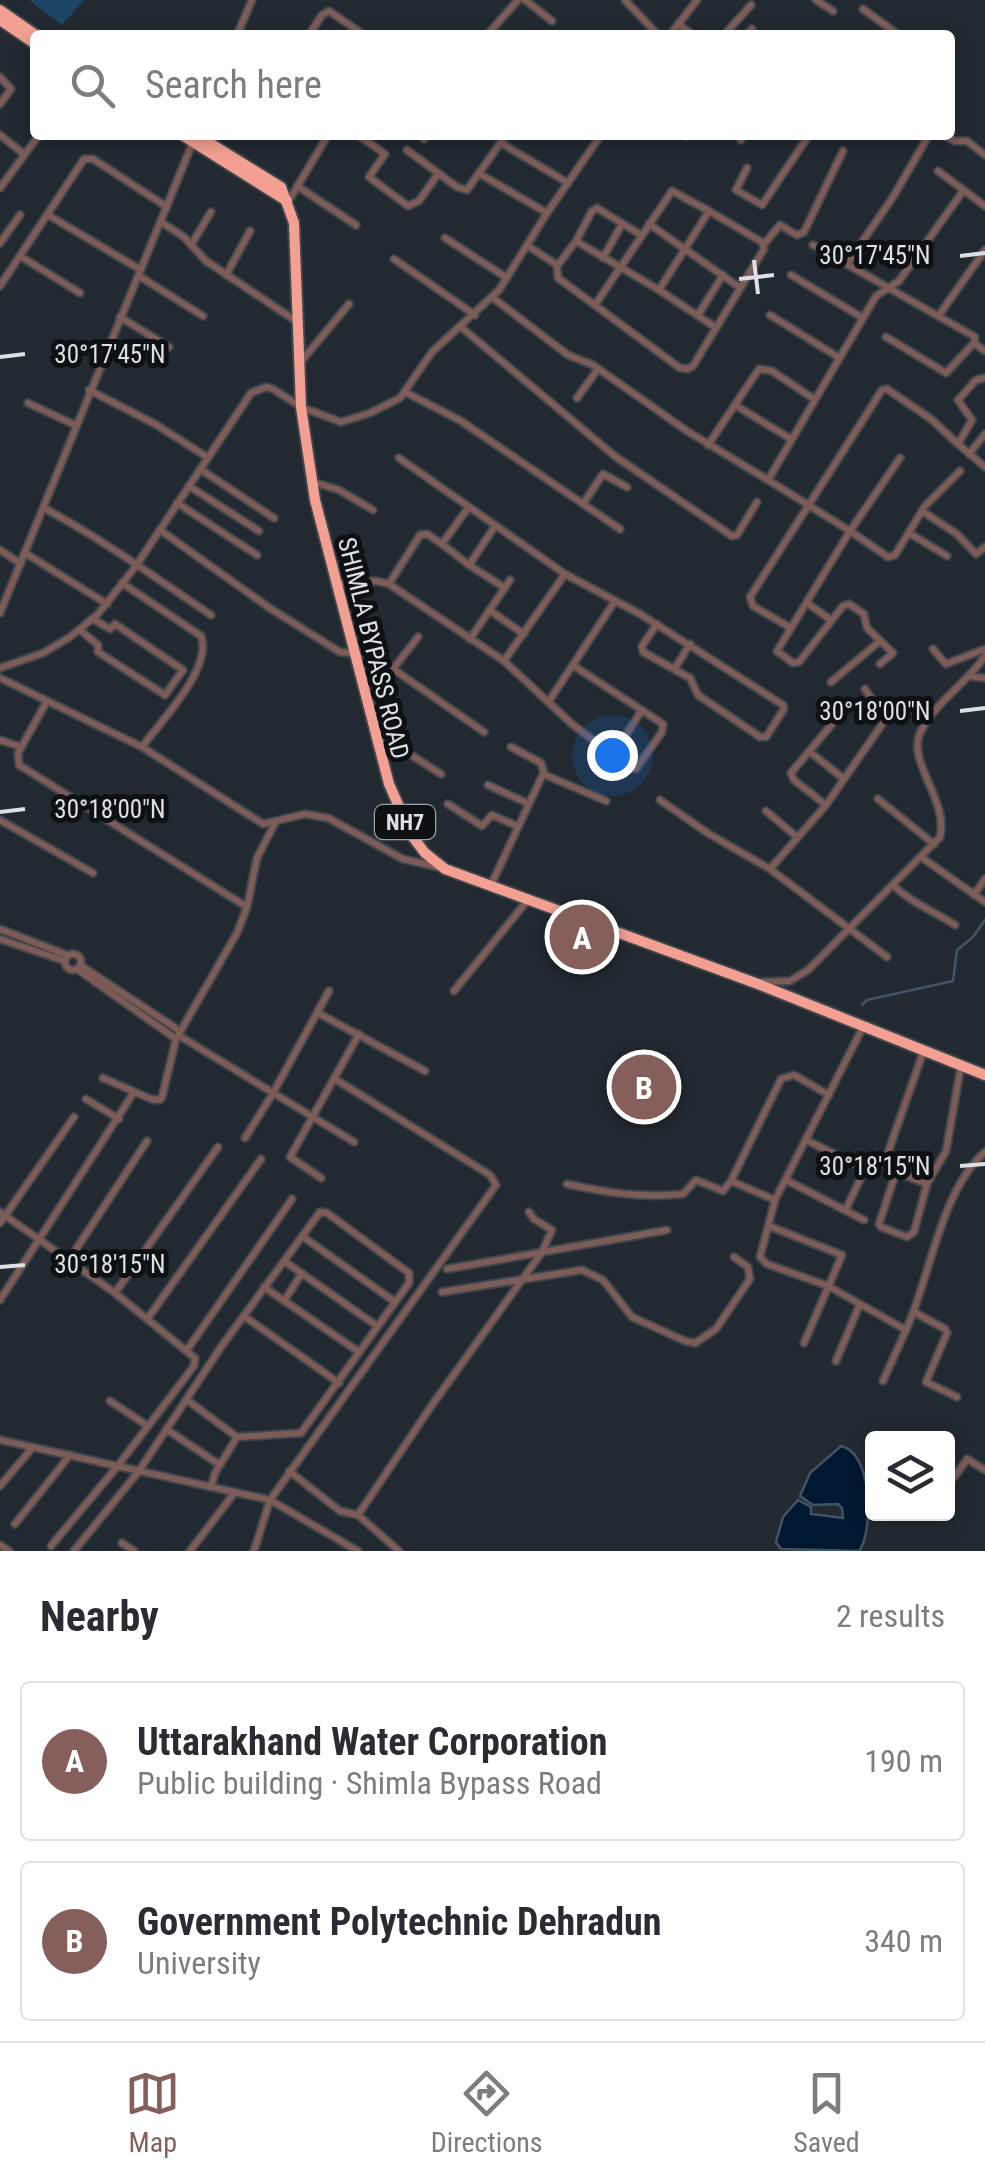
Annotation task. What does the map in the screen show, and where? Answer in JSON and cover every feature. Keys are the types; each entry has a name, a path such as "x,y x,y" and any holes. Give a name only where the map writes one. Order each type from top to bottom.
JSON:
{"highway":[{"path":"0,10 30,31"},
{"path":"0,20 30,41"},
{"path":"199,140 288,202"},
{"name":"SHIMLA BYPASS ROAD","path":"288,202 294,223 301,406 312,482 389,784 412,836 424,853 445,869 752,982 982,1074"}],"street":[{"path":"239,30 252,0"},
{"path":"492,30 518,0"},
{"path":"526,0 552,20"},
{"path":"625,0 653,30"},
{"path":"674,30 697,0"},
{"path":"816,0 833,11"},
{"path":"728,30 751,5"},
{"path":"863,9 892,30"},
{"path":"312,30 325,12 333,12 356,30"},
{"path":"343,30 347,24"},
{"path":"678,24 686,30"},
{"path":"0,78 11,89 0,104"},
{"path":"0,134 24,154"},
{"path":"0,188 3,178 34,140"},
{"path":"0,612 194,140"},
{"path":"288,202 325,140"},
{"path":"367,140 385,154 370,177 408,206 420,201 438,174"},
{"path":"406,150 467,190 502,140"},
{"path":"0,668 43,653 80,630 107,604 245,400 258,388 273,389 328,420 346,422 392,403 405,392 425,360 474,316 507,278 598,140"},
{"path":"747,168 736,190 762,205 807,140"},
{"path":"846,264 893,197 926,140"},
{"path":"952,140 967,141 985,155"},
{"path":"500,143 568,183"},
{"path":"642,235 594,209 558,266 558,278 684,369 692,366 778,225 797,235 804,232 843,151"},
{"path":"0,286 80,162 87,158 167,207"},
{"path":"938,171 985,206"},
{"path":"480,174 547,213"},
{"path":"297,186 356,226"},
{"path":"594,305 672,191 764,244"},
{"path":"768,480 876,296 899,281 963,191"},
{"path":"659,290 710,211"},
{"path":"191,245 211,212"},
{"path":"47,214 203,316"},
{"path":"0,242 20,215"},
{"path":"160,222 191,245 196,254 296,321"},
{"path":"603,258 622,224"},
{"path":"650,224 739,287"},
{"path":"226,275 250,230"},
{"path":"444,238 507,278"},
{"path":"576,241 715,328"},
{"path":"813,244 974,335 974,343 946,373 886,337"},
{"path":"528,246 558,266"},
{"path":"939,315 982,260 985,250"},
{"path":"20,256 80,292"},
{"path":"394,259 474,316"},
{"path":"698,315 723,275"},
{"path":"791,275 863,318"},
{"path":"492,297 565,353 598,369 708,445 890,557 922,511 960,471"},
{"path":"298,364 349,304"},
{"path":"770,315 838,357"},
{"path":"120,317 170,347"},
{"path":"461,327 616,457 732,536 737,535 757,502"},
{"path":"974,343 985,351"},
{"path":"708,445 762,367 814,400"},
{"path":"577,398 598,369"},
{"path":"958,444 972,420 958,398 976,380 985,378"},
{"path":"791,628 753,606 750,600 884,389 920,411 985,467"},
{"path":"89,390 155,424 207,458"},
{"path":"405,392 461,421 620,528"},
{"path":"28,403 75,425"},
{"path":"734,405 791,439"},
{"path":"970,454 985,434"},
{"path":"398,458 565,574 657,624 783,705 768,734 760,737 698,695 690,678 642,650 657,624"},
{"path":"880,664 893,655 867,628 864,614 854,605 846,604 795,663 777,649 900,458"},
{"path":"200,469 274,518"},
{"path":"583,504 604,474 627,487"},
{"path":"312,482 338,490 373,510"},
{"path":"188,486 260,531"},
{"path":"177,503 257,555"},
{"path":"44,507 100,538 211,614"},
{"path":"442,544 468,508"},
{"path":"922,511 957,534 976,554 985,546"},
{"path":"469,564 495,526"},
{"path":"160,530 271,609 340,652 369,653 484,732"},
{"path":"909,532 947,556"},
{"path":"389,584 420,535 427,534 505,588"},
{"path":"0,550 21,564"},
{"path":"25,553 107,604"},
{"path":"504,661 565,574"},
{"path":"470,639 510,580"},
{"path":"122,582 201,636 204,645 201,667 142,747"},
{"path":"338,584 389,584 504,661 572,724 636,769 662,732 663,724 574,666"},
{"path":"0,587 9,591"},
{"path":"549,701 615,601"},
{"path":"807,603 831,620"},
{"path":"488,610 524,634"},
{"path":"80,630 98,645 98,652 165,695 183,670 115,624 110,629 93,619"},
{"path":"393,669 418,637"},
{"path":"831,682 880,640"},
{"path":"675,668 690,644"},
{"path":"934,649 946,664 984,656"},
{"path":"752,982 799,978 940,836 942,824 934,790 916,745 926,723 984,656"},
{"path":"968,676 985,678"},
{"path":"0,678 142,747 257,821 275,823 306,814 328,818 403,859 445,869"},
{"path":"865,690 886,720"},
{"path":"47,701 16,762 247,907"},
{"path":"770,868 826,804 886,720 908,704 926,723"},
{"path":"613,755 642,710"},
{"path":"826,804 791,772 837,718"},
{"path":"376,739 389,740 441,774"},
{"path":"0,740 21,747"},
{"path":"490,886 544,773 541,762 511,747"},
{"path":"810,752 844,779"},
{"path":"544,773 606,801"},
{"path":"488,785 527,804"},
{"path":"878,799 934,844"},
{"path":"660,800 770,868 888,957"},
{"path":"448,804 482,826 492,815 517,826"},
{"path":"766,811 797,838"},
{"path":"0,820 93,873"},
{"path":"102,1078 160,1100 178,1035 238,932 258,858 275,823"},
{"path":"921,857 985,902"},
{"path":"974,895 985,878"},
{"path":"893,885 908,900 921,903 955,925"},
{"path":"454,991 528,900"},
{"path":"0,929 66,958"},
{"path":"0,940 66,958 78,955 78,967"},
{"path":"66,958 69,969 78,967 272,1095 354,1142"},
{"path":"245,1138 329,991"},
{"path":"318,1013 425,1071"},
{"path":"864,1026 776,1200 762,1262 828,1286 906,1330"},
{"path":"321,1178 290,1156 359,1034"},
{"path":"924,1050 885,1161 896,1172 927,1184"},
{"path":"896,1172 879,1224 906,1237 913,1234 927,1184 946,1151 962,1064"},
{"path":"567,1184 610,1194 645,1196 683,1194 696,1180 724,1191 784,1076 794,1075 829,1095"},
{"path":"254,1551 270,1500 496,1185 490,1175 334,1079"},
{"path":"0,1300 134,1092"},
{"path":"86,1099 119,1118"},
{"path":"50,1546 116,1468 194,1366 195,1358 115,1292 40,1238 2,1217 74,1117"},
{"path":"806,1140 865,1169 846,1210"},
{"path":"69,1260 147,1141"},
{"path":"115,1292 218,1148"},
{"path":"883,1381 914,1312 945,1212 985,1152"},
{"path":"148,1318 261,1159"},
{"path":"786,1180 864,1220"},
{"path":"732,1181 776,1200"},
{"path":"187,1350 292,1199"},
{"path":"74,1551 139,1471 166,1430 264,1287 320,1212 327,1213 410,1273 409,1282 301,1434 237,1437 187,1400"},
{"path":"358,1515 542,1252 552,1230 530,1212"},
{"path":"769,1226 841,1254 804,1343"},
{"path":"448,1270 666,1230"},
{"path":"302,1236 395,1302"},
{"path":"442,1292 576,1270 587,1272 603,1280 632,1316 695,1343 706,1338 746,1286 750,1270 734,1257"},
{"path":"284,1260 378,1326"},
{"path":"284,1301 302,1273"},
{"path":"264,1287 358,1352"},
{"path":"836,1361 860,1304"},
{"path":"914,1312 947,1333 926,1382 957,1397"},
{"path":"244,1316 339,1383"},
{"path":"110,1401 148,1426"},
{"path":"166,1430 220,1465"},
{"path":"211,1487 237,1437"},
{"path":"0,1440 270,1500 358,1551"},
{"path":"0,1486 33,1447"},
{"path":"15,1524 70,1456"},
{"path":"955,1476 968,1458 985,1470"},
{"path":"290,1472 340,1511 358,1515 399,1551"},
{"path":"190,1551 236,1492"},
{"path":"122,1543 134,1551"},
{"path":"0,1544 8,1551"}],"shaded area":[{"path":"29,0 84,0 62,25"},
{"path":"841,1446 859,1462 865,1480 867,1521 859,1551 781,1549 776,1542 783,1517 798,1500 811,1507 811,1514 843,1518 838,1504 813,1505 800,1496 810,1473"}],"waterway":[{"path":"862,1005 867,1000 953,981 957,950 985,920"}],"place":[{"name":"Uttarakhand Water Corporation","path":"582,937"},
{"name":"Government Polytechnic Dehradun","path":"644,1087"}]}
